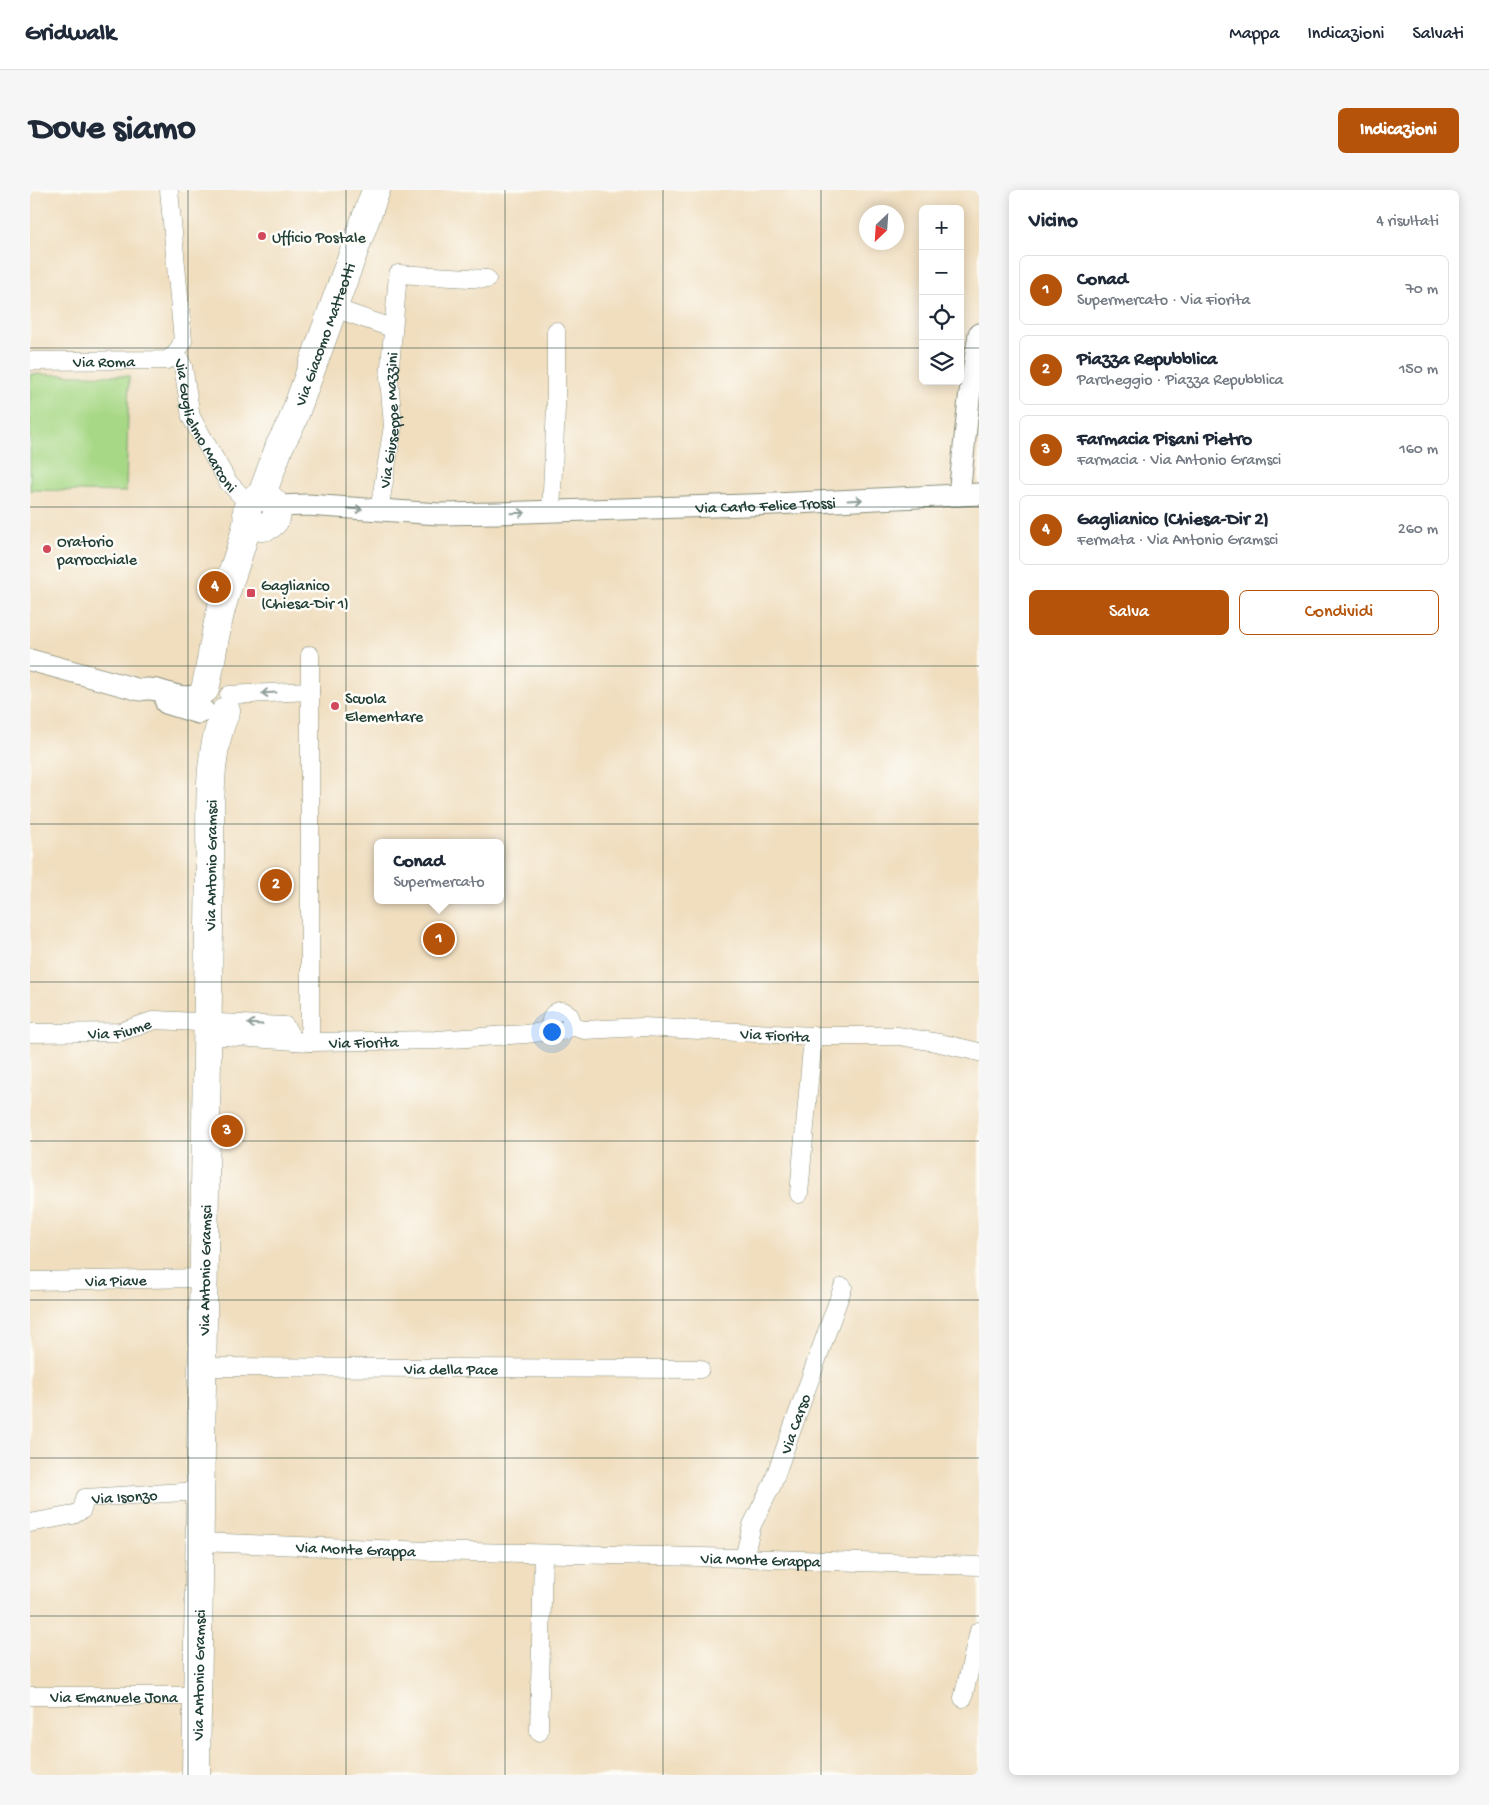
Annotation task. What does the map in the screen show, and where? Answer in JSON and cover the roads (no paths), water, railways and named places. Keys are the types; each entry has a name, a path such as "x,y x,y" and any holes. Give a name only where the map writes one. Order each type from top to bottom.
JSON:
{"main road":[{"name":"Via Giacomo Matteotti","path":"262,509 288,448 292,422 376,190"},
{"name":"Via Antonio Gramsci","path":"196,1775 213,766 221,722 214,700 211,661 215,632 222,604 241,548 262,509"}],"street":[{"name":"Via Guglielmo Marconi","path":"169,190 183,341 176,354 183,366 191,418 228,482 262,509"},
{"name":"Via Giuseppe Mazzini","path":"380,511 393,426 389,378 398,274 487,279"},
{"name":"Via Giuseppe Mazzini","path":"334,308 392,328"},
{"path":"551,512 556,408 556,331"},
{"path":"969,494 969,399 979,334"},
{"name":"Via Roma","path":"30,360 167,360 176,354"},
{"name":"Via Carlo Felice Trossi","path":"262,509 307,505 439,514 551,512 775,504 969,494"},
{"path":"302,1042 310,748 310,655"},
{"path":"30,660 140,690 146,697 198,713 214,700 310,691"},
{"name":"Via Fiorita","path":"208,1029 302,1042 436,1040 542,1032 552,1025 552,1017 560,1010 570,1015 571,1026 584,1030 643,1027 813,1036 899,1036 979,1052"},
{"name":"Via Fiume","path":"30,1033 120,1032 155,1020 208,1029"},
{"path":"799,1194 813,1036"},
{"name":"Via Piave","path":"30,1281 203,1278"},
{"name":"Via Carso","path":"744,1558 752,1526 772,1485 843,1287"},
{"name":"Via della Pace","path":"202,1367 700,1369"},
{"name":"Via Isonzo","path":"30,1523 73,1515 82,1510 86,1498 200,1491"},
{"name":"Via Monte Grappa","path":"200,1542 429,1551 744,1558 979,1566"},
{"path":"539,1732 542,1554"},
{"path":"963,1698 979,1631"},
{"name":"Via Emanuele Jona","path":"30,1696 197,1696"}],"place":[{"name":"Ufficio Postale","path":"262,236"},
{"name":"Oratorio parrocchiale","path":"47,549"},
{"name":"Gaglianico (Chiesa-Dir 2)","path":"215,587"},
{"name":"Gaglianico (Chiesa-Dir 1)","path":"251,593"},
{"name":"Scuola Elementare","path":"335,706"},
{"name":"Piazza Repubblica","path":"276,885"},
{"name":"Conad","path":"439,939"},
{"name":"Farmacia Pisani Pietro","path":"227,1131"}]}
